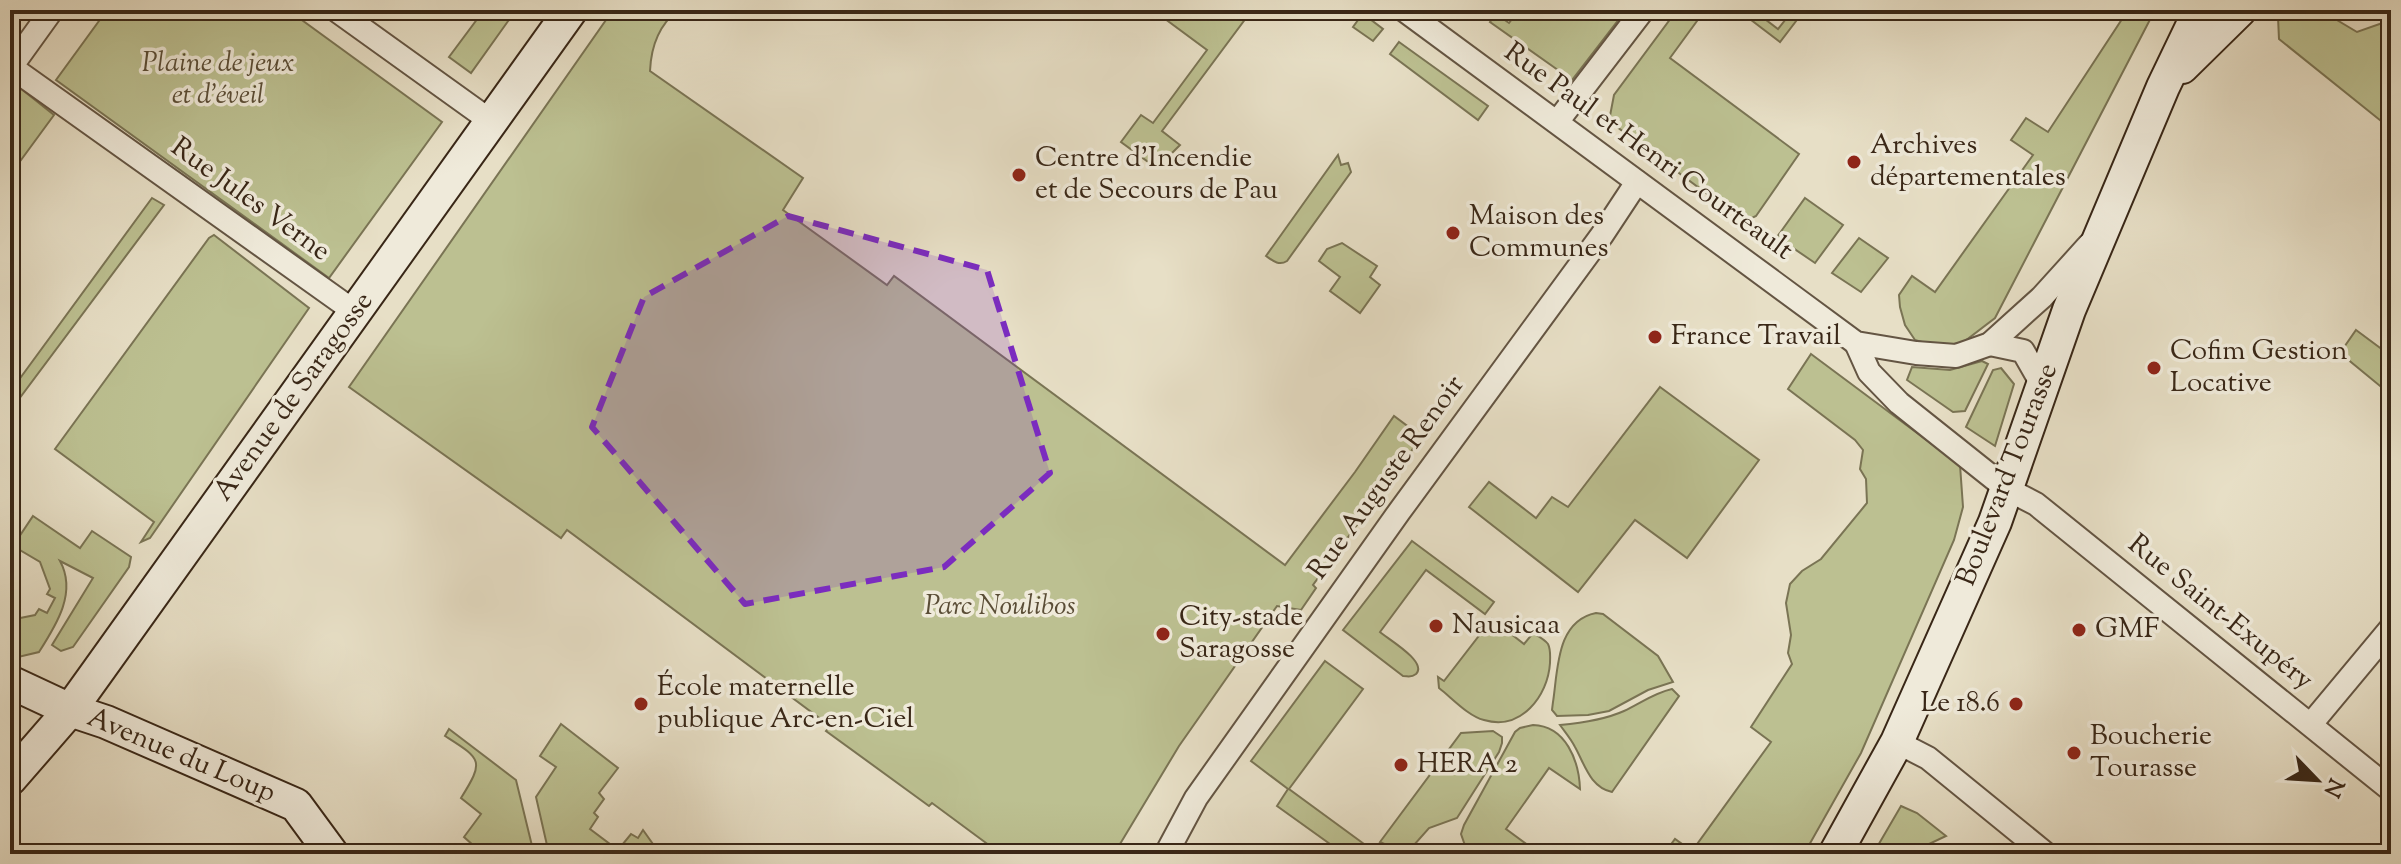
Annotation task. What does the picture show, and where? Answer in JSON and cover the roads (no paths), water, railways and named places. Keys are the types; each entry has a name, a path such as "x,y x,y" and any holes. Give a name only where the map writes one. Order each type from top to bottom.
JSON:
{"street":[{"name":"Rue Jules Verne","path":"52,10 11,67 355,312"},
{"path":"336,10 492,122"},
{"name":"Avenue de Saragosse","path":"10,779 70,710 571,10"},
{"name":"Rue Paul et Henri Courteault","path":"1404,10 1856,343 1956,356 1990,344 2042,297 2102,230"},
{"path":"1557,122 1643,10"},
{"name":"Boulevard Tourasse","path":"1835,854 1897,742 1990,533 2069,310 2163,87 2200,10"},
{"name":"Boulevard Tourasse","path":"2163,87 2240,10"},
{"name":"Rue Auguste Renoir","path":"1166,854 1196,798 1637,182"},
{"name":"Rue Paul et Henri Courteault","path":"1856,343 1869,372 1899,403 2007,489"},
{"path":"1990,344 2023,351 2043,386"},
{"name":"Rue Saint-Exupéry","path":"2007,489 2036,504 2391,790"},
{"path":"2311,724 2391,628"},
{"name":"Avenue du Loup","path":"10,682 296,805 332,854"},
{"path":"1897,742 1928,758 2046,854"}],"place":[{"name":"Archives départementales","path":"1854,162"},
{"name":"Centre d'Incendie et de Secours de Pau","path":"1019,175"},
{"name":"Maison des Communes","path":"1453,233"},
{"name":"France Travail","path":"1655,337"},
{"name":"Cofim Gestion Locative","path":"2154,368"},
{"name":"Nausicaa","path":"1436,626"},
{"name":"GMF","path":"2079,630"},
{"name":"City-stade Saragosse","path":"1163,634"},
{"name":"École maternelle publique Arc-en-Ciel","path":"641,704"},
{"name":"Le 18.6","path":"2016,704"},
{"name":"Boucherie Tourasse","path":"2074,753"},
{"name":"HERA 2","path":"1401,765"}],"park label":[{"name":"Plaine de jeux et d'éveil","path":"218,80"},
{"name":"Parc Noulibos","path":"1000,607"}]}
